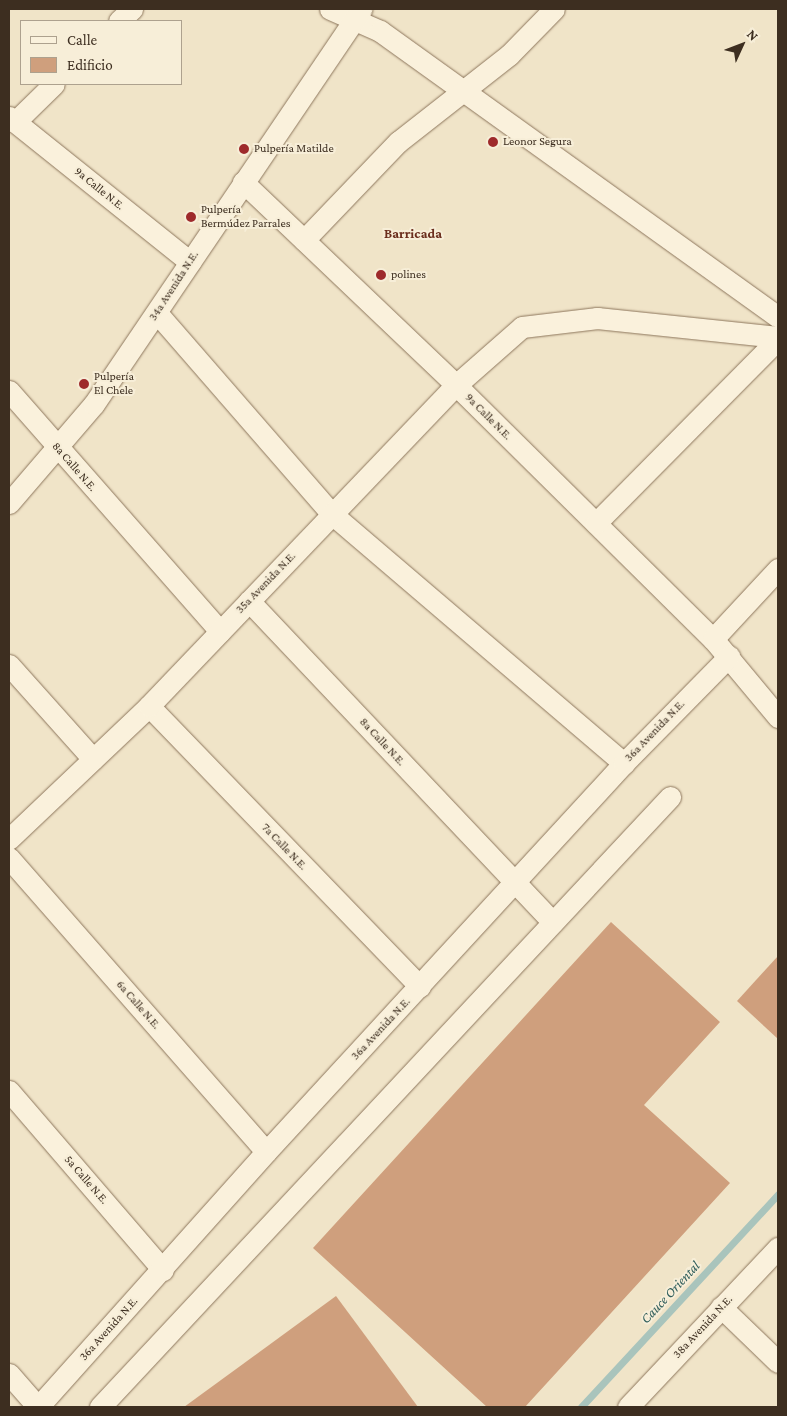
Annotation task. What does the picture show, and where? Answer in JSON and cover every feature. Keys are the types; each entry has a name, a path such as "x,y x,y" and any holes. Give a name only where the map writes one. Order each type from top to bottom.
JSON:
{"street":[{"path":"120,20 132,9"},
{"path":"330,9 356,14 778,317"},
{"path":"304,240 398,142 509,55 554,9"},
{"name":"34a Avenida N.E.","path":"9,503 94,404 157,313 356,14"},
{"path":"12,119 53,85"},
{"name":"9a Calle N.E.","path":"12,119 190,262"},
{"name":"9a Calle N.E.","path":"243,182 456,385 713,639 778,717"},
{"path":"157,313 332,514 624,763"},
{"name":"35a Avenida N.E.","path":"9,839 149,706 456,385 522,327 597,318 778,338"},
{"path":"596,523 778,338"},
{"name":"8a Calle N.E.","path":"9,391 57,448 220,631"},
{"path":"713,639 778,569"},
{"name":"8a Calle N.E.","path":"249,601 553,922"},
{"name":"36a Avenida N.E.","path":"38,1407 163,1270 266,1152 420,987 624,763 729,656"},
{"path":"9,665 93,759"},
{"name":"7a Calle N.E.","path":"149,706 420,987"},
{"path":"100,1407 670,797"},
{"name":"6a Calle N.E.","path":"9,858 266,1152"},
{"name":"5a Calle N.E.","path":"9,1091 163,1270"},
{"name":"38a Avenida N.E.","path":"628,1407 778,1248"},
{"path":"722,1308 778,1362"},
{"path":"9,1374 38,1407"}],"building":[{"path":"611,922 720,1022 644,1105 730,1183 525,1407 487,1407 313,1248"},
{"path":"778,956 778,1039 737,1001"},
{"path":"336,1296 418,1407 184,1407"}],"waterway":[{"name":"Cauce Oriental","path":"581,1407 778,1194"}],"place":[{"name":"Leonor Segura","path":"493,142"},
{"name":"Pulpería Matilde","path":"244,149"},
{"name":"Pulpería Bermúdez Parrales","path":"191,217"},
{"name":"polines","path":"381,275"},
{"name":"Pulpería El Chele","path":"84,384"}],"district":[{"name":"Barricada","path":"413,233"}]}
